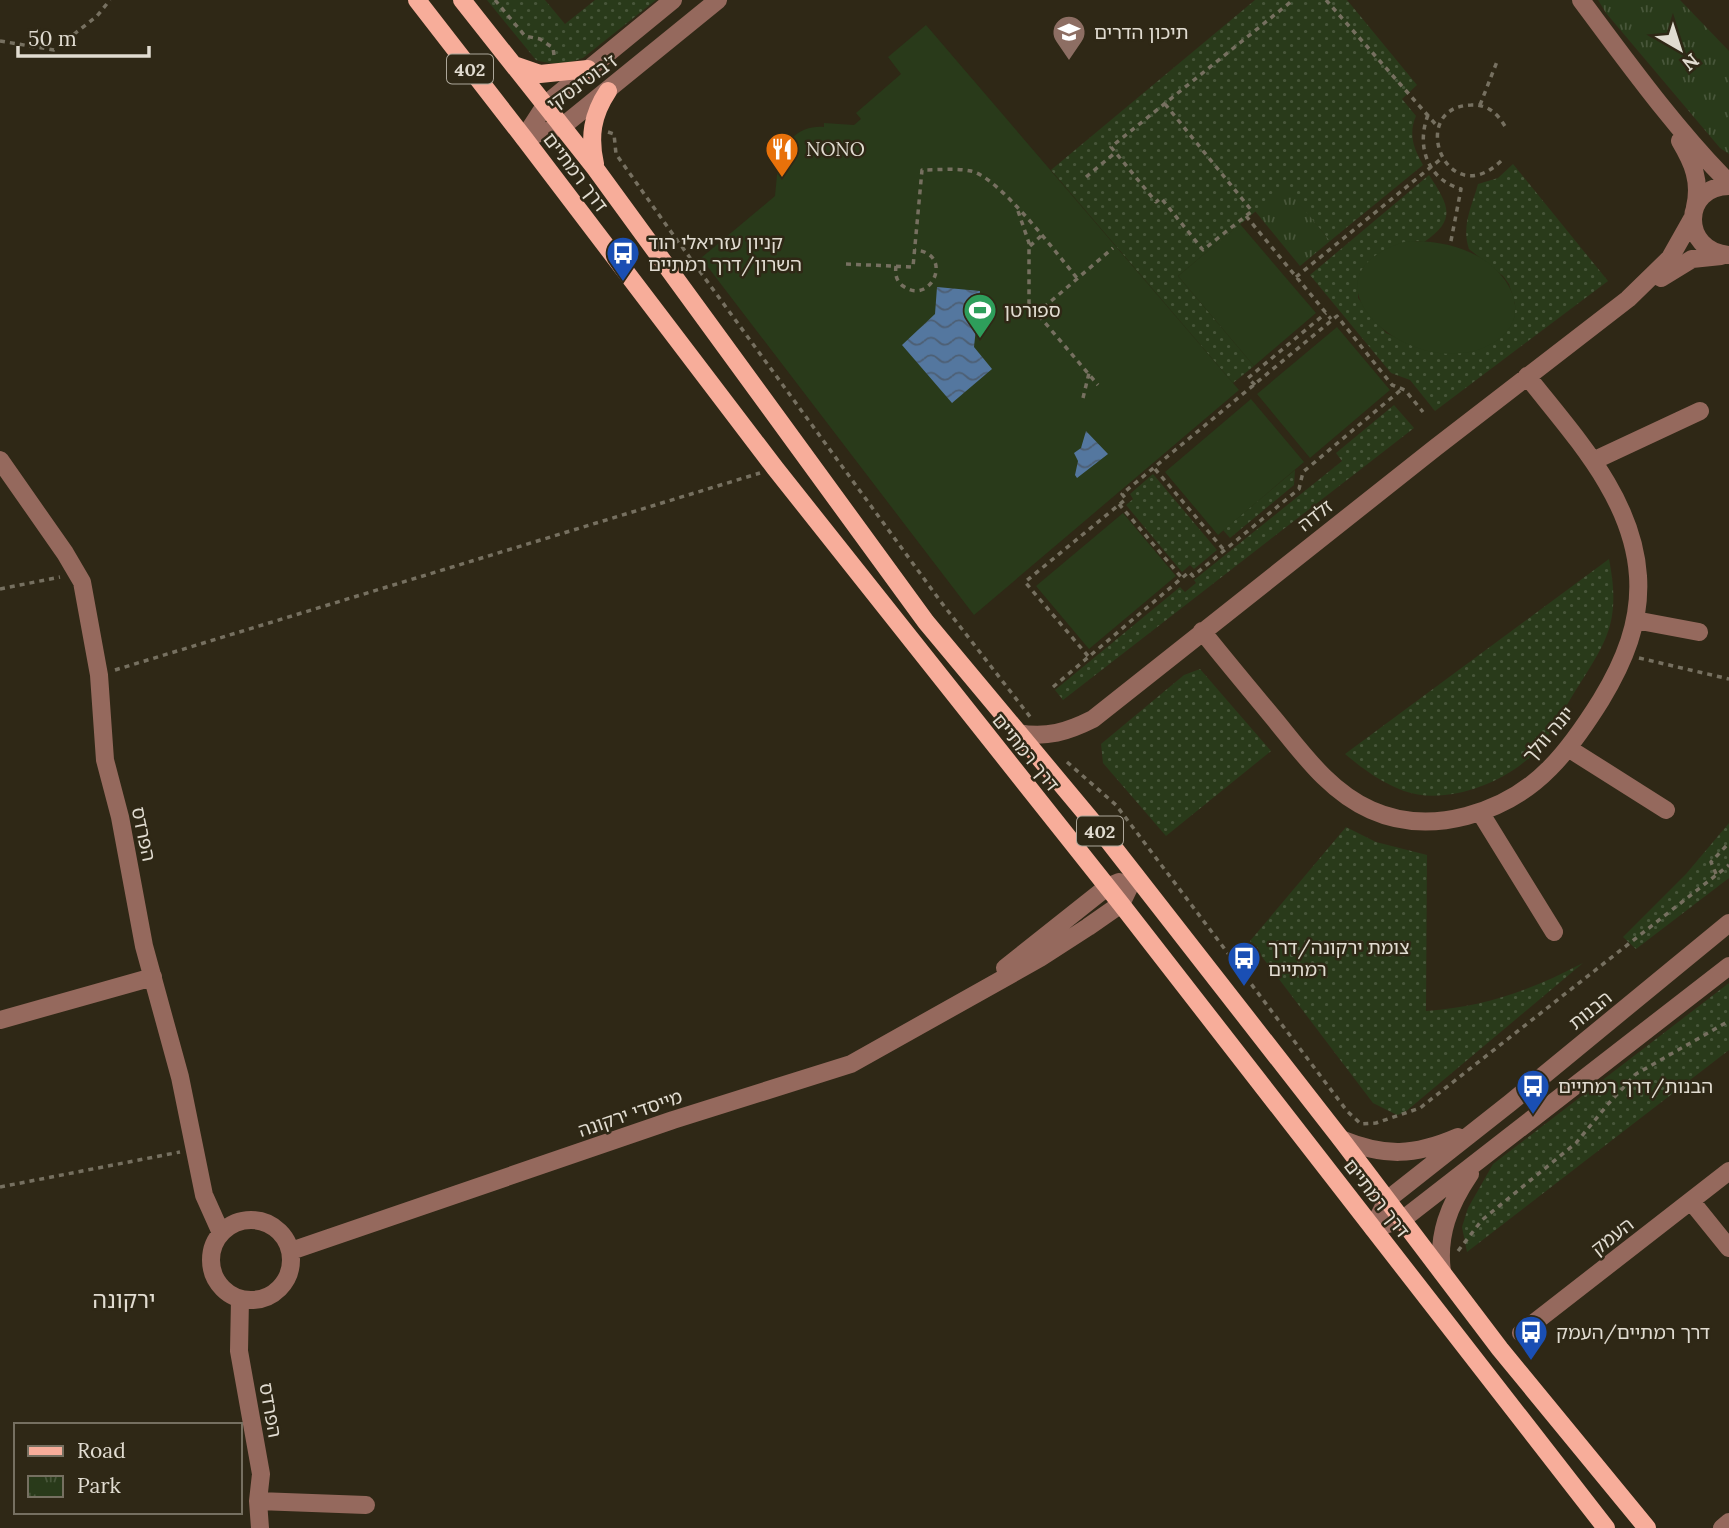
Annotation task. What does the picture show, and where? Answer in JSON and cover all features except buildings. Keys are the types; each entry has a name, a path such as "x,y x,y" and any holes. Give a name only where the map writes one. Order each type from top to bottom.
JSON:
{"main road":[{"name":"דרך רמתיים","path":"416,0 775,468 1121,904 1606,1528"},
{"name":"דרך רמתיים","path":"462,0 546,104"},
{"path":"514,65 540,74 588,69"},
{"path":"595,168 591,147 592,130 595,114 608,91"},
{"name":"402","path":"546,104 563,126"},
{"name":"דרך רמתיים","path":"563,126 926,622 1135,875 1341,1139 1500,1349 1647,1528"}],"street":[{"name":"ז'בוטינסקי","path":"524,138 546,104 673,0"},
{"name":"ז'בוטינסקי","path":"524,138 563,126 718,0"},
{"path":"1581,0 1654,96 1729,184 1706,193 1693,213"},
{"path":"1654,96 1692,161 1698,194 1693,213 1693,230 1706,249 1728,256"},
{"name":"זלדה","path":"1628,299 1670,258 1693,213"},
{"name":"זלדה","path":"1018,733 1045,736 1061,733 1093,719 1628,299 1692,259 1728,256"},
{"name":"יונה וולך","path":"1202,631 1316,769 1339,791 1371,811 1406,820 1443,822 1480,812 1522,790 1549,769 1591,716 1621,667 1635,620 1639,577 1626,520 1614,496 1593,461 1527,376"},
{"path":"1593,461 1700,411"},
{"name":"הפרדס","path":"0,460 82,582 99,675 105,760 120,817 144,946 180,1077 204,1195 221,1233"},
{"path":"1635,620 1699,632"},
{"path":"1567,748 1666,810"},
{"path":"1480,812 1554,932"},
{"path":"1121,904 1135,875"},
{"name":"מייסדי ירקונה","path":"972,995 1107,887 1135,875"},
{"name":"מייסדי ירקונה","path":"291,1251 673,1120 851,1064 1040,958 1121,904"},
{"name":"הבנות","path":"1373,1228 1387,1200 1729,923"},
{"path":"1373,1228 1402,1220 1729,966"},
{"path":"0,1020 153,977"},
{"name":"הבנות","path":"1341,1139 1361,1147 1391,1152 1419,1152 1477,1129"},
{"path":"1442,1272 1439,1252 1445,1222 1458,1192 1478,1161"},
{"name":"העמק","path":"1521,1334 1729,1171"},
{"path":"1691,1201 1729,1248"},
{"path":"249,1219 276,1228 291,1251 290,1271 286,1280 277,1291 267,1297 254,1301 240,1299 229,1294 214,1278 211,1264 213,1245 221,1233 237,1222 249,1219"},
{"name":"הפרדס","path":"240,1299 239,1351 261,1474 258,1501 260,1528"},
{"path":"258,1501 366,1505"},
{"path":"1722,1528 1729,1521"}],"path":[{"path":"0,41 54,50 97,16 110,0"},
{"path":"495,0 525,36 540,39 553,48 557,72"},
{"path":"1166,104 1252,211 1203,250 1161,198 1156,202 1111,147 1293,0"},
{"path":"1326,0 1438,127"},
{"path":"1480,105 1498,59"},
{"path":"1501,161 1482,174 1459,173 1449,167 1442,158 1437,147 1438,127 1447,114 1457,107 1469,104 1491,110 1500,117 1506,128"},
{"path":"1429,115 1423,130 1422,144 1430,167 1441,179 1461,189 1450,246"},
{"path":"592,130 614,134 616,154 669,229 941,602 1011,691"},
{"path":"1086,177 1116,152"},
{"path":"1296,277 1442,158"},
{"path":"846,264 913,267 922,170 972,171 985,178 1016,206 1077,278"},
{"path":"1016,206 1027,232 1029,247 1029,304 1098,385"},
{"path":"1246,216 1332,320"},
{"path":"1029,247 1041,236"},
{"path":"1036,314 1113,248"},
{"path":"896,266 897,279 906,288 919,290 931,284 936,264 928,253 915,250"},
{"path":"1255,385 1248,378 1326,313"},
{"path":"1088,656 1025,582 1126,499 1122,494 1337,316 1392,385 1402,389 1423,412"},
{"path":"1083,398 1088,373"},
{"path":"1053,687 1189,572 1193,576 1299,489 1303,472 1402,389"},
{"path":"99,675 775,468"},
{"path":"1154,468 1224,550"},
{"path":"1119,504 1182,578"},
{"path":"0,589 77,574"},
{"path":"1625,655 1729,679"},
{"path":"1081,772 1116,805 1347,1111 1361,1124 1376,1124 1420,1108 1729,864"},
{"path":"1716,874 1711,862 1729,843"},
{"path":"1442,1272 1482,1220 1576,1143 1636,1074 1729,1021"},
{"path":"0,1187 196,1149"}],"green space":[{"path":"487,0 545,0 565,24 595,0 656,0 583,58 554,63 536,60"},
{"path":"1255,0 1347,0 1417,85 1402,99 1416,116 1412,129 1413,141 1423,165 1330,241 1285,187 1178,276 1254,366 1233,383 1051,170"},
{"path":"1598,0 1680,0 1729,51 1729,154 1720,148"},
{"name":"ספורטן","path":"926,25 1239,390 974,615 701,258 775,196 778,164 781,164 785,148 794,136 807,129 824,127 824,123 854,125 861,119 856,113 901,74 888,57"},
{"path":"1513,164 1608,281 1435,411 1410,380 1391,373 1310,275 1429,175 1445,202 1446,218 1442,226 1424,242 1416,241 1363,268 1359,277 1358,298 1386,333 1424,349 1515,304 1509,284 1503,276 1469,249 1466,232 1478,184 1498,178"},
{"path":"1285,186 1330,241 1300,266 1255,211"},
{"path":"1240,224 1316,313 1254,366 1178,276"},
{"path":"1424,241 1454,246 1473,253 1492,266 1502,276 1514,299 1512,322 1505,333 1493,343 1463,353 1431,351 1401,341 1376,323 1361,302 1358,280 1371,259 1404,242"},
{"path":"1337,327 1390,390 1310,458 1257,394"},
{"path":"1251,399 1304,462 1218,535 1165,472"},
{"path":"1394,405 1414,428 1063,700 1055,690 1180,587 1185,592 1196,583 1194,580 1342,461 1336,453"},
{"path":"1295,470 1294,485 1230,538 1223,530"},
{"path":"1153,474 1217,550 1194,569 1190,565 1182,572 1126,505 1133,499 1130,494"},
{"path":"1123,513 1176,576 1089,649 1036,586"},
{"path":"1609,559 1613,601 1608,633 1554,727 1531,756 1516,768 1498,779 1460,793 1421,795 1388,784 1345,754"},
{"path":"1200,669 1271,751 1166,836 1103,763 1101,744 1184,675"},
{"path":"1729,823 1729,878 1636,949 1623,937 1686,874"},
{"path":"1346,827 1376,842 1427,855 1426,1011 1469,1006 1508,996 1583,963 1404,1113 1397,1115 1373,1103 1250,941"},
{"path":"1729,983 1729,1050 1467,1252 1462,1227 1468,1208 1493,1164"}],"water":[{"path":"937,287 980,291 974,347 992,369 952,403 902,345 935,314"},
{"path":"1086,431 1108,454 1077,478 1075,475 1078,461 1074,453 1081,448"}],"place":[{"name":"תיכון הדרים","path":"1069,62"},
{"name":"NONO","path":"782,179"},
{"name":"קניון עזריאלי הוד השרון/דרך רמתיים","path":"623,283"},
{"name":"ספורטן","path":"980,340"},
{"name":"צומת ירקונה/דרך רמתיים","path":"1244,988"},
{"name":"הבנות/דרך רמתיים","path":"1533,1116"},
{"name":"דרך רמתיים/העמק","path":"1531,1362"}],"district":[{"name":"ירקונה","path":"124,1299"}]}
